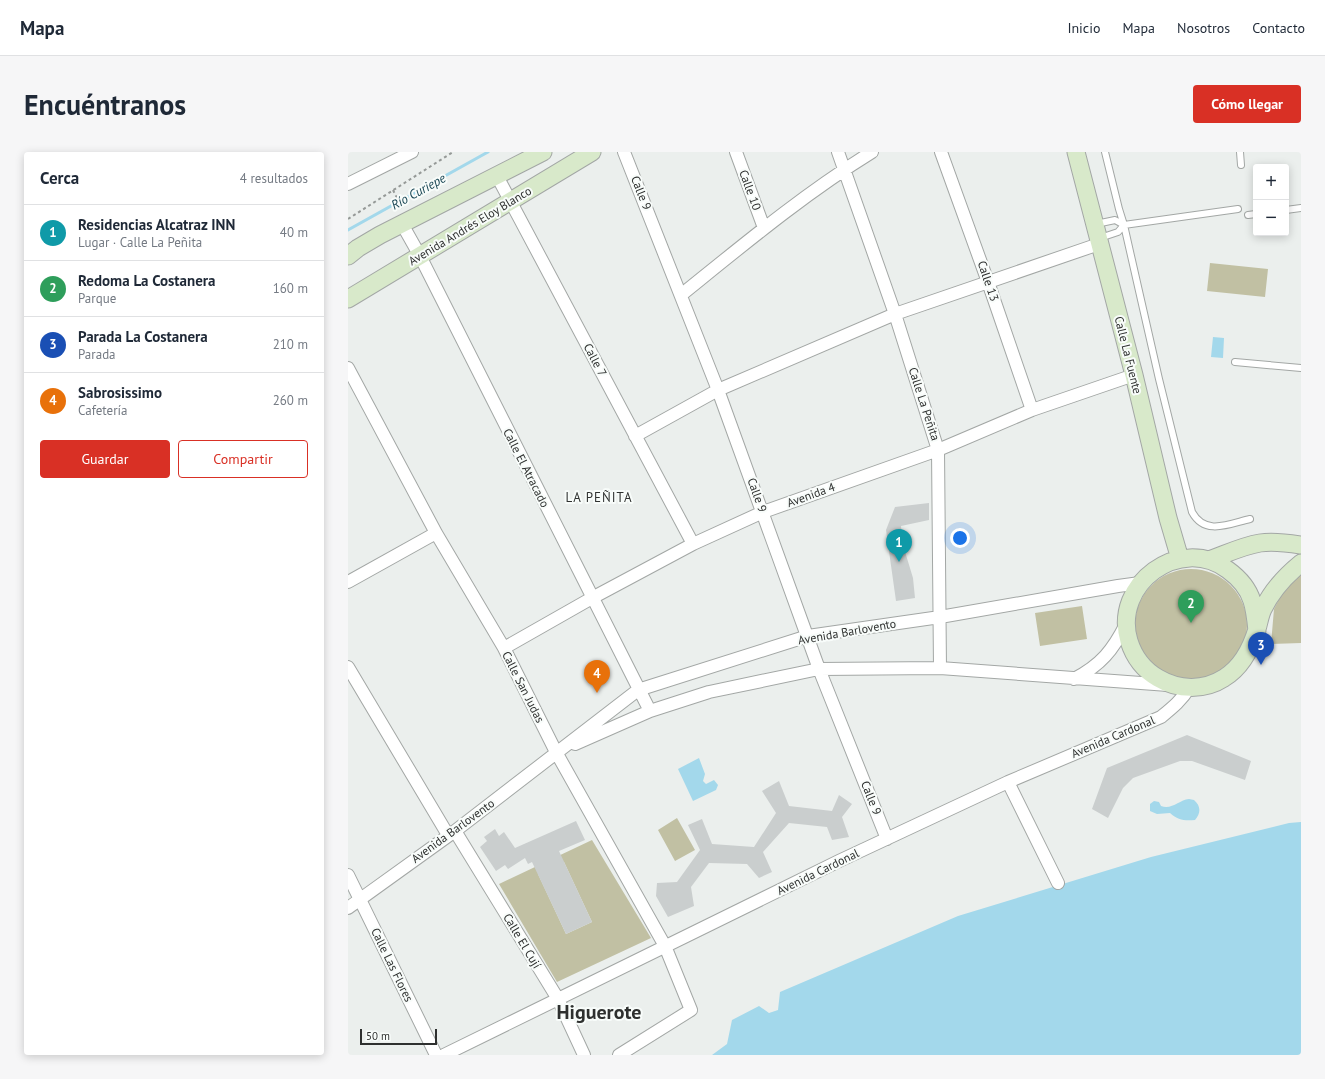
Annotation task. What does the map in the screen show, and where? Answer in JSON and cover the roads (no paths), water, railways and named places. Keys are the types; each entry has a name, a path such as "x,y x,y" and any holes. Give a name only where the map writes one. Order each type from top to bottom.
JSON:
{"main road":[{"path":"348,256 403,218 497,176 543,152"},
{"name":"Avenida Andrés Eloy Blanco","path":"348,299 592,152"},
{"name":"Calle La Fuente","path":"1076,152 1134,375 1168,518 1180,559"},
{"path":"1209,560 1241,548 1261,543 1301,545"},
{"path":"1257,631 1252,600 1245,587 1235,575 1223,566 1209,560 1199,558 1180,559 1164,564 1151,572 1140,583 1130,602 1126,624 1127,636 1136,658 1152,675 1162,681 1181,686 1201,687 1213,684 1224,679 1242,663 1257,631 1262,610 1272,592 1285,576 1301,563"}],"street":[{"name":"Calle 9","path":"624,152 718,390 819,669 887,839"},
{"name":"Calle 10","path":"736,152 764,228"},
{"name":"Calle La Peñita","path":"838,152 895,314 938,450 940,668"},
{"path":"681,295 764,228 845,169 872,152"},
{"name":"Calle 13","path":"941,152 1032,410"},
{"path":"348,184 405,154"},
{"name":"Calle 7","path":"497,176 693,544"},
{"name":"Calle El Atracado","path":"403,218 420,256 650,712"},
{"path":"635,436 718,390 895,314 988,282 1098,235"},
{"name":"Calle San Judas","path":"348,368 436,533 504,648 556,752 665,946 691,1010 619,1055"},
{"name":"Avenida 4","path":"504,648 592,598 693,544 763,512 938,450 1032,410 1134,375"},
{"path":"348,582 436,533"},
{"name":"Avenida Barlovento","path":"348,908 451,833 638,690 808,636 940,617 1140,583"},
{"path":"1074,679 1088,672 1111,651 1126,624"},
{"name":"Calle El Cují","path":"348,666 451,833 558,999 584,1055"},
{"name":"Avenida Barlovento","path":"556,752 650,712 709,692 819,669 940,668 1181,686"},
{"name":"Avenida Cardonal","path":"444,1055 887,839 1008,782 1160,717 1176,705 1184,696 1181,686"},
{"path":"1008,782 1058,883"},
{"name":"Calle Las Flores","path":"348,875 436,1055"}],"lane":[{"path":"1105,152 1124,225 1159,379 1192,512 1199,522 1209,527 1250,519"},
{"path":"1240,152 1241,165"},
{"path":"1289,210 1301,208"},
{"path":"1098,235 1115,220 1124,225 1238,209"},
{"path":"1248,215 1253,214"},
{"path":"1098,235 1118,232 1124,225"},
{"path":"1236,362 1301,368"}],"water":[{"path":"1213,337 1224,338 1223,358 1211,357"},
{"path":"699,758 705,774 703,781 706,784 714,780 718,785 716,790 693,801 678,769"},
{"path":"1189,799 1194,800 1199,807 1199,812 1195,820 1181,820 1170,813 1157,814 1150,811 1150,804 1154,801 1159,802 1161,806 1169,807"},
{"path":"1301,822 1301,1055 712,1055 727,1044 732,1020 759,1006 769,1013 778,1010 780,992 958,916 1151,857 1289,823"}],"waterway":[{"name":"Río Curiepe","path":"348,230 488,152"}],"place":[{"name":"Residencias Alcatraz INN","path":"899,562"},
{"name":"Redoma La Costanera","path":"1191,623"},
{"name":"Parada La Costanera","path":"1261,665"},
{"name":"Sabrosissimo","path":"597,693"}],"district":[{"name":"LA PEÑITA","path":"599,497"},
{"name":"Higuerote","path":"599,1012"}]}
